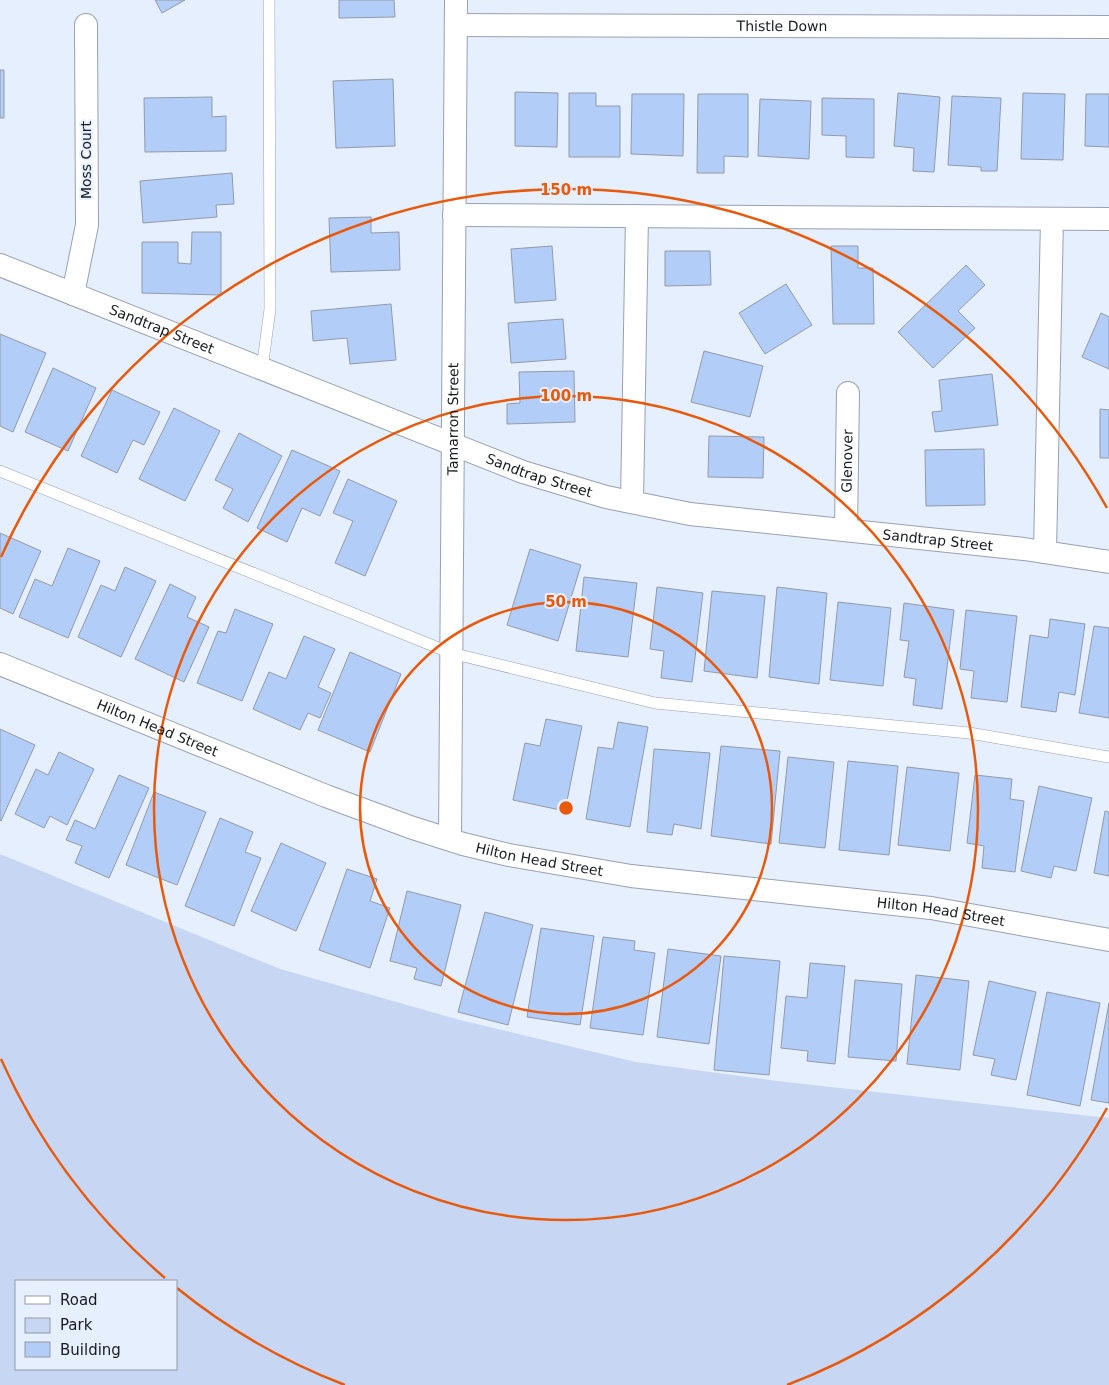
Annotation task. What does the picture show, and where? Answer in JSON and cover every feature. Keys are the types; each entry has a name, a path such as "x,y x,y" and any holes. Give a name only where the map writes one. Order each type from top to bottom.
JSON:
{"street":[{"name":"Tamarron Street","path":"450,839 456,0"},
{"name":"Moss Court","path":"73,294 87,225 86,24"},
{"name":"Thistle Down","path":"456,25 1109,27"},
{"path":"454,215 1109,219"},
{"path":"632,502 637,216"},
{"path":"1045,552 1052,219"},
{"name":"Sandtrap Street","path":"0,265 523,472 606,497 690,514 1045,552 1109,562"},
{"name":"Glenover","path":"846,530 848,393"},
{"name":"Hilton Head Street","path":"0,664 410,828 509,855 631,876 931,908 1109,940"}],"lane":[{"path":"262,369 270,309 269,0"},
{"path":"0,471 451,653 655,703 969,734 1109,757"}],"green space":[{"path":"0,854 280,969 460,1020 636,1062 777,1081 1109,1118 1109,1385 0,1385"}],"building":[{"path":"155,0 185,0 162,13"},
{"path":"339,0 394,0 395,17 339,18"},
{"path":"0,70 4,70 4,118 0,118"},
{"path":"393,79 395,146 336,148 333,81"},
{"path":"515,92 558,93 557,147 515,146"},
{"path":"569,93 596,93 596,106 620,106 620,157 569,157"},
{"path":"898,93 940,97 934,172 913,171 914,148 894,146"},
{"path":"1023,93 1065,94 1063,160 1021,159"},
{"path":"632,94 684,94 683,156 631,154"},
{"path":"698,94 748,94 748,157 724,156 724,173 697,173"},
{"path":"1086,94 1109,94 1109,147 1085,146"},
{"path":"952,96 1001,98 997,171 981,171 981,167 948,165"},
{"path":"212,97 212,117 226,116 226,151 145,152 144,98"},
{"path":"822,98 874,99 874,158 846,157 846,136 822,135"},
{"path":"760,99 811,101 809,159 758,156"},
{"path":"232,173 234,204 216,205 217,217 143,223 140,181"},
{"path":"371,217 371,233 399,232 400,270 331,272 329,218"},
{"path":"192,232 221,232 221,295 142,293 142,242 178,242 178,263 191,264"},
{"path":"552,246 556,300 515,303 511,249"},
{"path":"831,246 858,246 858,268 873,268 874,324 833,324"},
{"path":"665,251 710,251 711,285 665,286"},
{"path":"966,265 985,285 958,311 975,328 933,368 898,332"},
{"path":"786,284 812,325 765,354 739,313"},
{"path":"391,304 396,360 350,364 347,338 313,341 311,311"},
{"path":"1101,313 1109,317 1109,369 1082,357"},
{"path":"563,319 566,359 511,363 508,323"},
{"path":"0,334 46,353 13,432 0,426"},
{"path":"704,351 763,366 750,417 691,402"},
{"path":"53,368 96,388 68,451 25,432"},
{"path":"574,371 575,422 507,424 507,404 520,403 519,372"},
{"path":"992,374 998,425 935,432 932,412 942,411 939,380"},
{"path":"112,390 160,412 144,445 133,440 117,473 81,456"},
{"path":"174,408 220,431 185,501 139,479"},
{"path":"1100,409 1109,410 1109,458 1100,458"},
{"path":"239,433 282,456 248,522 223,508 233,489 215,480"},
{"path":"709,436 764,437 763,478 708,477"},
{"path":"984,449 985,505 926,506 925,450"},
{"path":"292,450 340,471 320,516 302,508 287,542 257,528"},
{"path":"348,479 397,501 365,576 335,563 353,521 333,513"},
{"path":"0,533 41,551 13,614 0,608"},
{"path":"68,548 100,561 68,638 19,617 35,579 52,586"},
{"path":"530,549 581,565 558,641 507,625"},
{"path":"125,567 156,581 121,657 78,637 101,585 115,591"},
{"path":"584,577 637,583 628,657 576,651"},
{"path":"170,584 196,597 187,617 209,627 184,682 135,659"},
{"path":"657,587 703,593 692,682 661,678 664,651 650,649"},
{"path":"777,587 827,593 819,684 769,677"},
{"path":"712,591 765,596 757,678 704,671"},
{"path":"838,602 891,608 883,686 830,680"},
{"path":"904,603 954,610 942,709 913,705 916,679 904,677 909,641 900,640"},
{"path":"235,609 273,624 242,701 197,683 218,631 226,633"},
{"path":"966,610 1017,616 1007,702 971,698 974,671 960,669"},
{"path":"1050,619 1085,624 1075,695 1059,692 1056,712 1021,707 1030,635 1048,638"},
{"path":"1094,626 1109,628 1109,718 1079,713"},
{"path":"304,636 335,649 318,687 331,693 320,718 308,713 300,730 253,709 269,672 286,679"},
{"path":"350,652 401,674 370,752 318,730"},
{"path":"546,719 582,726 565,811 513,800 525,743 540,746"},
{"path":"618,722 648,727 630,827 586,819 598,747 613,749"},
{"path":"0,729 35,745 1,821 0,820"},
{"path":"721,746 780,751 771,844 711,836"},
{"path":"654,749 710,753 701,829 674,824 672,835 647,832"},
{"path":"59,752 94,769 67,825 50,816 44,828 15,814 36,769 48,775"},
{"path":"788,757 834,762 825,848 779,843"},
{"path":"848,761 898,766 889,855 839,850"},
{"path":"907,767 959,773 950,851 898,845"},
{"path":"119,775 149,788 109,878 75,863 82,846 66,840 75,820 95,829"},
{"path":"975,775 1012,779 1010,799 1024,801 1015,872 982,868 984,846 967,843"},
{"path":"1039,786 1092,798 1076,871 1054,866 1051,878 1021,871"},
{"path":"154,792 206,812 177,885 126,865"},
{"path":"1105,811 1109,812 1109,876 1094,873"},
{"path":"220,818 253,832 245,852 261,858 234,926 185,906"},
{"path":"281,843 326,863 296,931 251,911"},
{"path":"347,869 377,879 370,901 390,908 370,968 319,950"},
{"path":"407,891 461,905 441,986 414,979 417,968 390,961"},
{"path":"485,912 533,925 508,1025 458,1012"},
{"path":"541,928 594,936 580,1025 527,1017"},
{"path":"603,937 635,941 634,950 655,953 643,1035 590,1028"},
{"path":"668,949 721,956 709,1044 657,1037"},
{"path":"724,956 780,961 769,1075 714,1070"},
{"path":"810,963 845,966 835,1064 807,1061 808,1051 781,1048 786,996 807,998"},
{"path":"916,975 969,981 960,1070 907,1064"},
{"path":"855,980 902,984 896,1061 848,1057"},
{"path":"989,981 1036,992 1016,1080 991,1075 995,1059 973,1055"},
{"path":"1047,992 1100,1003 1080,1106 1027,1095"},
{"path":"1109,1003 1109,1103 1091,1100"}]}
